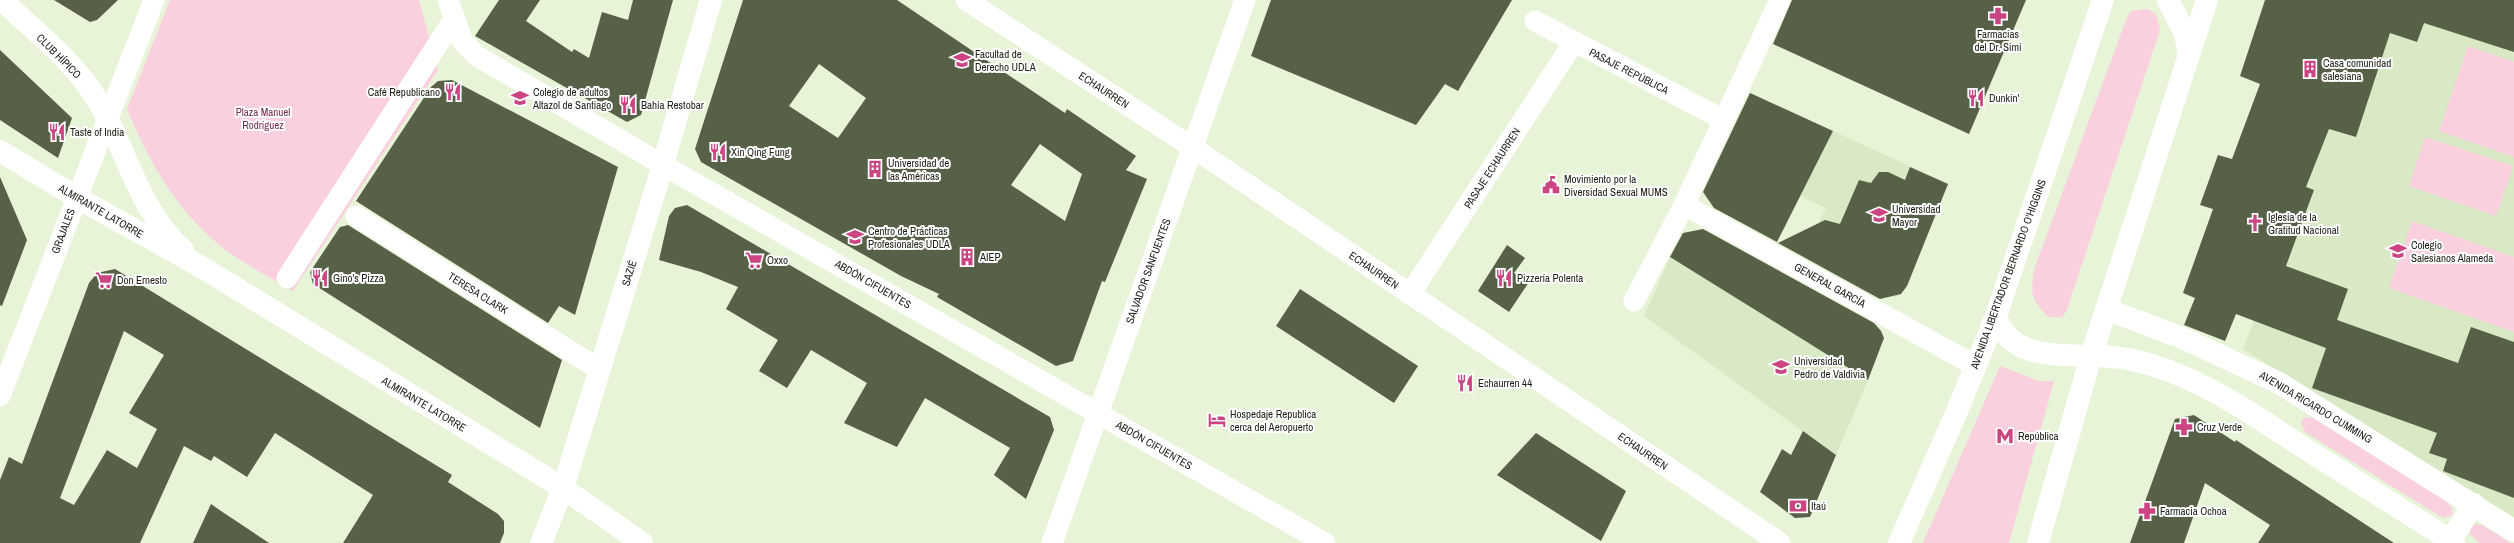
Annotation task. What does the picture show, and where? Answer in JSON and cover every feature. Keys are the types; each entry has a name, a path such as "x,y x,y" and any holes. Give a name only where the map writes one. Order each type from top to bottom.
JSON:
{"main road":[{"name":"CLUB HÍPICO","path":"2,0 85,83 108,119"},
{"name":"SAZIÉ","path":"541,543 563,488 600,370 663,165 711,0"},
{"name":"AVENIDA LIBERTADOR BERNARDO O'HIGGINS","path":"1898,543 1976,366 1996,316 2103,0"},
{"path":"2168,0 2185,34 2189,56"},
{"path":"2038,543 2091,356 2207,0"},
{"name":"ALMIRANTE LATORRE","path":"108,119 141,196 153,215 170,239 203,268"},
{"name":"ALMIRANTE LATORRE","path":"0,151 76,197 203,268 563,488 642,543"},
{"name":"AVENIDA RICARDO CUMMING","path":"2106,309 2185,339 2273,380 2474,504 2514,531"},
{"path":"1996,316 2002,331 2019,347 2054,354 2135,359 2180,375 2248,413 2452,542 2474,504"}],"street":[{"name":"GRAJALES","path":"0,396 76,197 154,0"},
{"name":"ECHAURREN","path":"966,0 1192,147 1780,543"},
{"name":"SALVADOR SANFUENTES","path":"1052,543 1245,0"},
{"path":"1634,301 1684,205 1780,0"},
{"name":"ABDÓN CIFUENTES","path":"451,10 463,42 478,56 663,165 1098,412 1325,543"},
{"path":"287,278 451,10"},
{"name":"PASAJE REPÚBLICA","path":"1535,21 1724,120"},
{"name":"PASAJE ECHAURREN","path":"1410,294 1574,42"},
{"name":"GENERAL GARCÍA","path":"1684,205 1976,366"},
{"name":"TERESA CLARK","path":"356,216 600,370"}],"shaded area":[{"name":"Colegio Salesianos Alameda","path":"2493,0 2514,0 2514,517 2243,349 2287,236 2296,239 2314,190 2306,187 2329,129 2356,137 2390,33 2417,42 2424,23 2401,16"},
{"name":"Universidad Mayor","path":"1833,131 1948,184 1907,286 1901,294 1895,297 1883,296 1804,252 1826,208 1800,196"},
{"name":"Universidad Pedro de Valdivia","path":"1670,257 1868,380 1836,455 1644,316"}],"green space":[{"name":"Plaza Manuel Rodríguez","path":"170,0 419,0 438,70 293,291 227,251 203,230 176,199 164,182 135,128 127,109"},
{"path":"2148,9 2156,14 2160,30 2066,312 2062,317 2049,317 2038,306 2033,295 2032,283 2035,267 2126,20 2131,11"},
{"path":"2468,46 2514,62 2514,157 2439,131"},
{"path":"2425,137 2513,166 2496,216 2409,186"},
{"path":"2412,221 2514,257 2514,332 2389,288"},
{"path":"2000,366 2039,381 2054,381 2009,543 1923,543"},
{"path":"2306,417 2313,418 2447,502 2452,508 2452,515 2445,518 2438,515 2305,432 2301,424 2302,420"},
{"path":"2476,524 2484,526 2510,543 2480,543 2470,534 2471,528"}],"building":[{"path":"54,0 118,0 97,20 90,22"},
{"path":"499,0 540,0 526,21 572,52 574,49 589,58 602,12 628,20 633,0 673,0 641,115 627,122 475,36"},
{"path":"743,0 897,0 1065,113 1067,109 1136,156 1126,170 1147,179 1105,282 1102,281 1073,361 1056,366 937,297 939,294 901,276 701,162 695,149","holes":["819,64 866,98 838,138 789,106","1040,144 1082,174 1065,221 1011,185"]},
{"path":"1271,0 1512,0 1458,91 1445,84 1416,125 1251,56"},
{"path":"1792,0 2026,0 1969,134 1773,44"},
{"path":"2265,0 2514,0 2514,52 2424,23 2417,42 2390,33 2356,137 2329,129 2306,187 2314,190 2286,266 2348,289 2337,320 2458,363 2471,327 2514,342 2514,498 2443,471 2447,459 2429,453 2437,433 2312,388 2326,348 2236,314 2225,341 2184,325 2195,298 2183,293 2213,209 2200,205 2218,155 2232,159 2260,84 2240,76"},
{"path":"0,50 72,118 58,158 0,120"},
{"path":"452,80 618,167 575,315 559,306 548,323 356,201 431,87 438,81"},
{"path":"1750,93 1833,131 1777,242 1714,208 1703,192"},
{"name":"Universidad Mayor","path":"1910,167 1948,184 1907,286 1901,294 1880,299 1778,243 1825,220 1840,224 1859,180 1871,183 1879,172 1888,172 1905,180"},
{"path":"0,177 27,240 2,306 0,305"},
{"path":"687,205 1050,417 1054,430 1026,499 994,475 1010,448 925,398 897,447 844,423 867,383 811,350 787,388 759,371 778,340 726,309 738,287 701,272 659,260 669,216 675,208"},
{"path":"348,225 562,360 540,428 313,284 310,272 340,227"},
{"path":"1703,229 1874,323 1881,331 1884,338 1868,380 1670,257 1683,233"},
{"name":"Pizzería Polenta","path":"1507,245 1525,258 1514,273 1529,282 1509,312 1478,291"},
{"path":"115,269 452,475 448,482 498,514 504,521 504,533 500,543 343,543 373,495 275,433 247,477 214,456 211,461 184,446 140,543 0,543 0,480 9,457 22,464 89,283 97,273","holes":["124,331 164,355 129,413 157,429 137,468 107,450 74,505 60,498"]},
{"path":"1300,289 1418,366 1394,403 1276,326"},
{"path":"2194,415 2235,442 2236,440 2394,543 2258,543 2270,525 2205,483 2184,543 2130,543 2175,419"},
{"path":"1803,431 1836,455 1810,517 1795,518 1760,492 1782,449 1791,455"},
{"path":"1536,433 1626,491 1601,541 1497,475"},
{"path":"211,504 224,513 269,543 193,543"}],"place":[{"name":"Farmacias del Dr. Simi","path":"1998,16"},
{"name":"Facultad de Derecho UDLA","path":"962,60"},
{"name":"Casa comunidad salesiana","path":"2310,69"},
{"name":"Café Republicano","path":"453,92"},
{"name":"Colegio de adultos Altazol de Santiago","path":"520,98"},
{"name":"Dunkin'","path":"1976,98"},
{"name":"Bahía Restobar","path":"628,105"},
{"name":"Taste of India","path":"57,132"},
{"name":"Xin Qing Fung","path":"718,152"},
{"name":"Universidad de las Américas","path":"875,169"},
{"name":"Movimiento por la Diversidad Sexual MUMS","path":"1551,185"},
{"name":"Universidad Mayor","path":"1879,215"},
{"name":"Iglesia de la Gratitud Nacional","path":"2255,223"},
{"name":"Centro de Prácticas Profesionales UDLA","path":"855,237"},
{"name":"Colegio Salesianos Alameda","path":"2398,251"},
{"name":"AIEP","path":"967,257"},
{"name":"Oxxo","path":"754,260"},
{"name":"Gino's Pizza","path":"320,278"},
{"name":"Pizzería Polenta","path":"1504,278"},
{"name":"Don Ernesto","path":"104,280"},
{"name":"Universidad Pedro de Valdivia","path":"1781,367"},
{"name":"Echaurren 44","path":"1465,383"},
{"name":"Hospedaje Republica cerca del Aeropuerto","path":"1217,420"},
{"name":"Cruz Verde","path":"2184,427"},
{"name":"República","path":"2005,436"},
{"name":"Itaú","path":"1798,506"},
{"name":"Farmacia Ochoa","path":"2147,511"}]}
